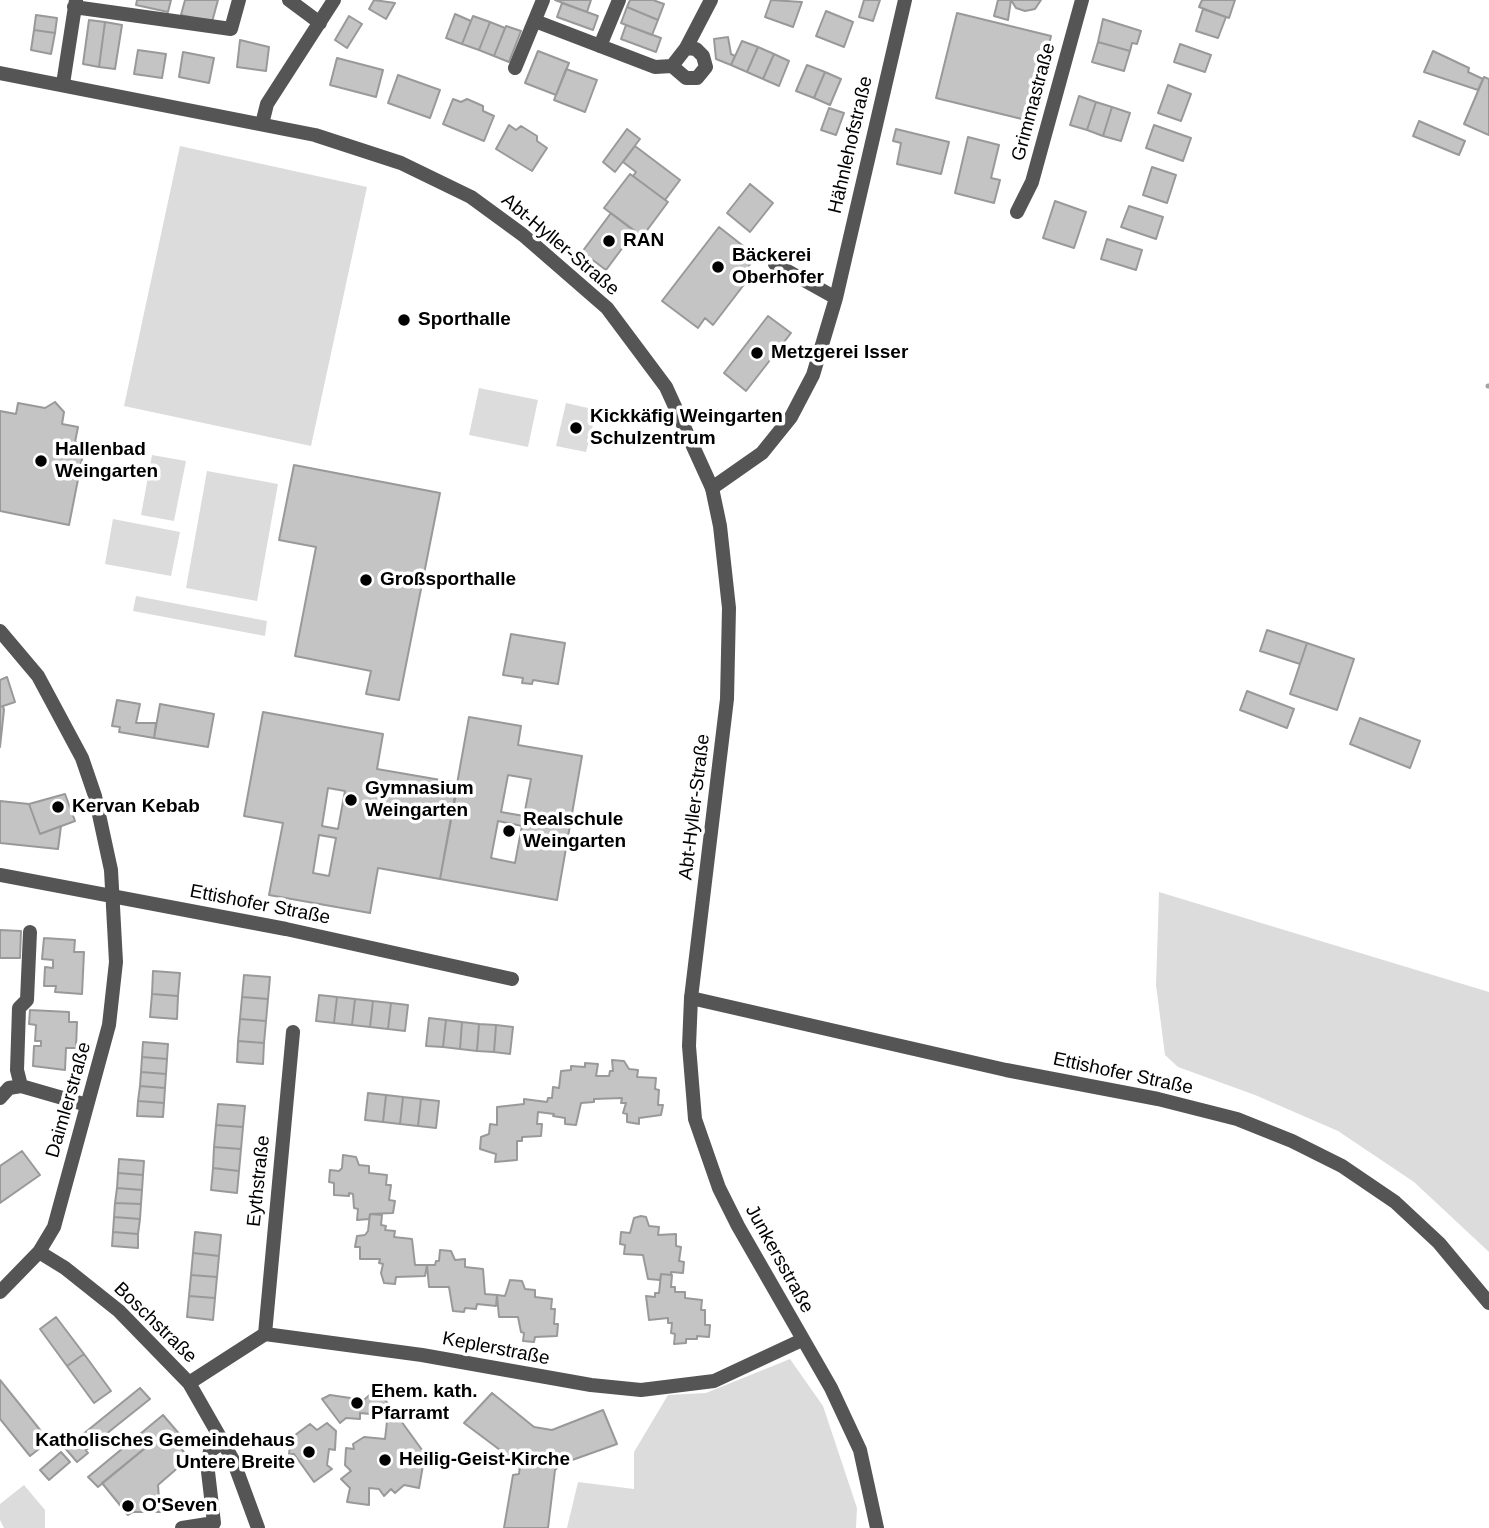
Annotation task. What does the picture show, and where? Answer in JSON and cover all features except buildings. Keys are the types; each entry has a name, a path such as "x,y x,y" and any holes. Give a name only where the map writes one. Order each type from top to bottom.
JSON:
{"street":[{"path":"64,85 75,3 231,29 239,0"},
{"path":"289,0 320,23"},
{"path":"262,124 267,104 334,0"},
{"path":"515,68 543,0"},
{"path":"600,46 619,0"},
{"path":"672,66 686,48 711,0"},
{"name":"Hähnlehofstraße","path":"712,488 762,453 791,418 813,375 836,298 905,0"},
{"name":"Grimmastraße","path":"1017,212 1032,182 1082,0"},
{"path":"535,21 655,66 672,66 686,78 696,78 706,67 703,56 696,49 686,48"},
{"name":"Abt-Hyller-Straße","path":"0,73 316,135 401,163 471,197 523,235 607,308 666,387 712,488 720,526 729,608 727,699 691,998"},
{"path":"775,264 836,298"},
{"name":"Daimlerstraße","path":"0,631 38,676 82,758 95,796 111,870 117,962 111,1013 54,1227 38,1252 0,1292"},
{"name":"Ettishofer Straße","path":"0,875 286,929 512,979"},
{"path":"21,1086 17,1070 19,1008 27,1000 30,932"},
{"name":"Ettishofer Straße","path":"691,998 1006,1070 1158,1099 1237,1119 1292,1141 1342,1166 1395,1202 1439,1243 1489,1303"},
{"name":"Junkersstraße","path":"691,998 689,1046 695,1119 724,1197 831,1388 860,1450 877,1528"},
{"name":"Eythstraße","path":"265,1334 293,1032"},
{"path":"0,1098 9,1088 21,1086 87,1105"},
{"name":"Boschstraße","path":"38,1252 65,1268 128,1319 189,1383 223,1442 247,1493 258,1528"},
{"path":"189,1383 265,1334"},
{"name":"Keplerstraße","path":"265,1334 397,1351 591,1385 641,1390 714,1381 802,1340"},
{"path":"183,1528 214,1523 207,1462 210,1451 223,1442"}],"shaded area":[{"path":"180,146 367,187 311,446 124,406"},
{"path":"479,388 538,400 528,447 469,435"},
{"name":"Kickkäfig Weingarten Schulzentrum","path":"566,403 597,410 586,452 556,446"},
{"path":"152,455 186,461 174,521 141,515"},
{"path":"207,471 278,484 257,601 186,588"},
{"path":"113,519 180,532 171,576 105,564"},
{"path":"136,596 267,621 265,636 133,611"},
{"path":"1159,892 1489,992 1489,1252 1414,1182 1338,1131 1255,1095 1178,1067 1165,1055 1156,985"},
{"path":"790,1359 823,1406 857,1508 856,1528 567,1528 578,1482 634,1489 634,1452 668,1395 706,1393"},
{"path":"24,1485 45,1510 45,1528 4,1528 0,1520 0,1504"}],"place":[{"name":"RAN","path":"609,241"},
{"name":"Bäckerei Oberhofer","path":"718,267"},
{"name":"Sporthalle","path":"404,320"},
{"name":"Metzgerei Isser","path":"757,353"},
{"name":"Kickkäfig Weingarten Schulzentrum","path":"576,428"},
{"name":"Hallenbad Weingarten","path":"41,461"},
{"name":"Großsporthalle","path":"366,580"},
{"name":"Gymnasium Weingarten","path":"351,800"},
{"name":"Kervan Kebab","path":"58,807"},
{"name":"Realschule Weingarten","path":"509,831"},
{"name":"Ehem. kath. Pfarramt","path":"357,1403"},
{"name":"Katholisches Gemeindehaus Untere Breite","path":"309,1452"},
{"name":"Heilig-Geist-Kirche","path":"385,1460"},
{"name":"O'Seven","path":"128,1506"}]}
